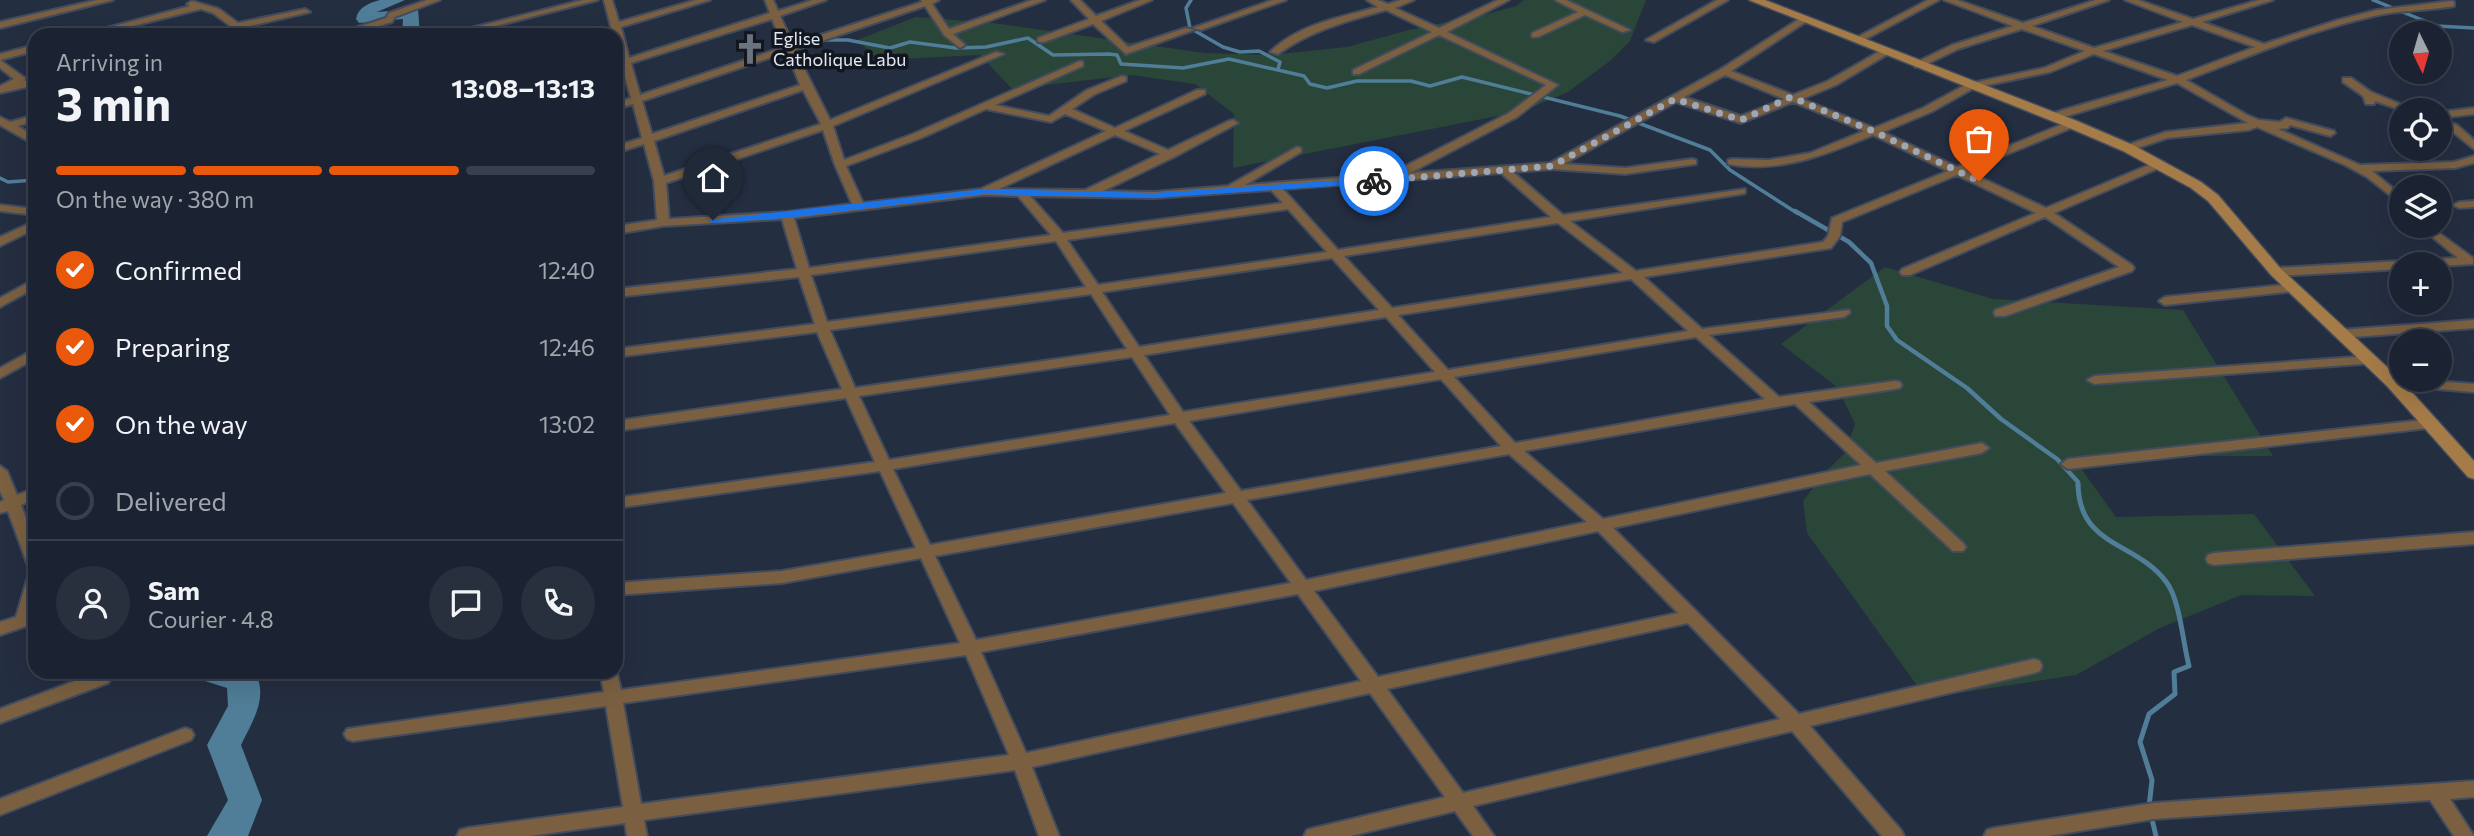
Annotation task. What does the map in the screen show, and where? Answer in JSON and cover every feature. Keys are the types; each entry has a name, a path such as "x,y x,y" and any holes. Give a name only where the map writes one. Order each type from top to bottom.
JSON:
{"street":[{"path":"0,25 109,0"},
{"path":"188,0 199,7 216,11 240,28"},
{"path":"357,28 436,0"},
{"path":"477,28 594,0"},
{"path":"608,0 615,26 706,0"},
{"path":"769,0 806,86 827,125 840,165 859,206"},
{"path":"623,63 822,0"},
{"path":"947,33 1041,0"},
{"path":"1075,0 1126,51 1282,0"},
{"path":"1041,40 1148,0"},
{"path":"1371,0 1553,85 1513,115 1387,180"},
{"path":"1275,52 1315,26 1410,0"},
{"path":"1356,72 1505,0"},
{"path":"1559,0 1625,30"},
{"path":"1651,40 1724,0"},
{"path":"1755,0 2072,124 2160,164 2213,198 2276,272 2389,379"},
{"path":"1857,40 1935,0"},
{"path":"1948,0 2178,80 2257,123 2315,146 2358,168 2389,192"},
{"path":"1976,9 1985,0"},
{"path":"1918,65 1955,47 2026,27 2105,0"},
{"path":"2129,0 2266,48"},
{"path":"1732,162 1769,163 1812,156 1927,110 1971,86 2048,70 2096,50 2269,0"},
{"path":"623,104 929,1 947,33 960,45"},
{"path":"2053,117 2178,80 2266,48 2391,8 2451,4"},
{"path":"114,28 199,7"},
{"path":"250,28 305,12"},
{"path":"1535,35 1585,12"},
{"path":"1552,166 1724,71 1804,19"},
{"path":"0,57 28,50"},
{"path":"1675,99 1741,120 1791,97 1832,83 1885,52"},
{"path":"660,181 827,125 999,54"},
{"path":"0,63 21,80 5,89"},
{"path":"840,165 1080,64"},
{"path":"623,68 637,100 660,181 663,223"},
{"path":"1724,71 1873,131 2046,213 2129,268 2000,313"},
{"path":"984,106 1051,119 1091,92 1122,79"},
{"path":"2347,80 2368,98 2389,104"},
{"path":"5,89 28,84"},
{"path":"623,148 806,86"},
{"path":"984,192 1201,92"},
{"path":"1065,110 1111,132 1170,155"},
{"path":"2452,114 2474,111"},
{"path":"4,123 28,119"},
{"path":"2128,148 2166,135 2249,127 2257,123 2284,125 2286,121 2330,133"},
{"path":"4,123 28,138"},
{"path":"1082,196 1233,123"},
{"path":"623,425 1136,352 1827,245 1834,233 1836,220 2072,124"},
{"path":"2452,127 2474,146"},
{"path":"1228,190 1297,150"},
{"path":"2358,168 2455,165 2474,159"},
{"path":"623,229 663,223 787,215 984,192 1082,196 1228,190 1506,172 1552,166 1625,171 1692,162"},
{"path":"1906,272 2160,164"},
{"path":"1506,172 1560,219 1634,275 1776,402"},
{"path":"1274,186 1391,312 1443,376 1512,449 1602,526 1691,615 1796,723 1894,836"},
{"path":"623,352 823,329 1741,191"},
{"path":"1023,194 1059,236 1180,419 1484,836"},
{"path":"2459,205 2474,204"},
{"path":"623,292 807,272 1291,205"},
{"path":"0,208 28,211"},
{"path":"787,215 823,329 883,466 1023,761 1049,836"},
{"path":"0,242 28,228"},
{"path":"2437,238 2471,263"},
{"path":"2452,263 2471,263"},
{"path":"2276,272 2389,266"},
{"path":"0,303 28,288"},
{"path":"2165,301 2292,288"},
{"path":"623,502 883,466 1698,333 1844,313"},
{"path":"2340,334 2474,324"},
{"path":"0,374 28,357"},
{"path":"2094,380 2369,360"},
{"path":"0,362 28,364"},
{"path":"623,588 782,577 1776,402 1895,385"},
{"path":"2452,387 2474,388"},
{"path":"2402,392 2474,472"},
{"path":"1798,399 1958,547"},
{"path":"2067,464 2432,424"},
{"path":"353,734 969,648 1302,587 1873,468 1982,448"},
{"path":"0,471 6,505 28,549"},
{"path":"6,505 28,496"},
{"path":"2214,559 2474,538"},
{"path":"467,836 1023,761 1691,615"},
{"path":"0,629 28,619"},
{"path":"1314,836 2034,666"},
{"path":"0,716 99,679"},
{"path":"610,679 637,836"},
{"path":"0,807 185,735"},
{"path":"1994,836 2148,812 2474,789"},
{"path":"2434,790 2465,836"}],"green space":[{"path":"1524,0 1646,0 1630,41 1610,61 1568,92 1523,111 1233,168 1234,114 1195,84 1132,75 1012,89 980,55 879,60 857,40 916,17 993,23 1204,53 1270,55 1347,47 1409,30 1487,14 1516,6"},
{"path":"1885,267 1993,299 2183,310 2273,456 2072,456 2116,517 2254,514 2315,596 2241,595 2160,628 2076,675 1926,698 1807,533 1803,501 1825,472 1845,453 1855,424 1837,387 1781,344"}],"waterway":[{"path":"397,0 372,8 365,15 365,19 412,13 411,28"},
{"path":"1191,0 1186,8 1190,28 1223,47 1240,52 1259,51 1280,62 1278,69"},
{"path":"2373,0 2437,26 2474,28"},
{"path":"825,40 848,40 890,48 910,42 956,48 986,47 1028,38 1053,55 1109,54 1117,55 1121,64 1183,68 1229,59 1304,76 1310,84 1327,88 1357,81 1411,81 1430,86 1462,77 1620,116 1710,150 1730,170 1797,213"},
{"path":"0,178 8,182 28,181"},
{"path":"1795,211 1849,242 1871,263 1887,306 1887,326 1897,340 1967,388 2001,419 2057,459 2078,484"},
{"path":"2078,484 2081,505 2088,521 2112,542 2155,569 2171,591 2181,623 2189,666 2174,672 2175,694 2149,714 2140,742 2152,780 2149,807"},
{"path":"225,836 235,825 245,800 224,745 244,706 243,679"},
{"path":"2151,815 2156,836"}],"way so far":[{"path":"1374,181 1506,172 1552,166 1675,99 1741,120 1791,97 1873,131 1979,181"}],"place":[{"name":"Eglise Catholique Labu","path":"750,49"}],"route":[{"path":"713,220 787,215 930,196 984,192 1082,196 1154,195 1374,181"}]}
